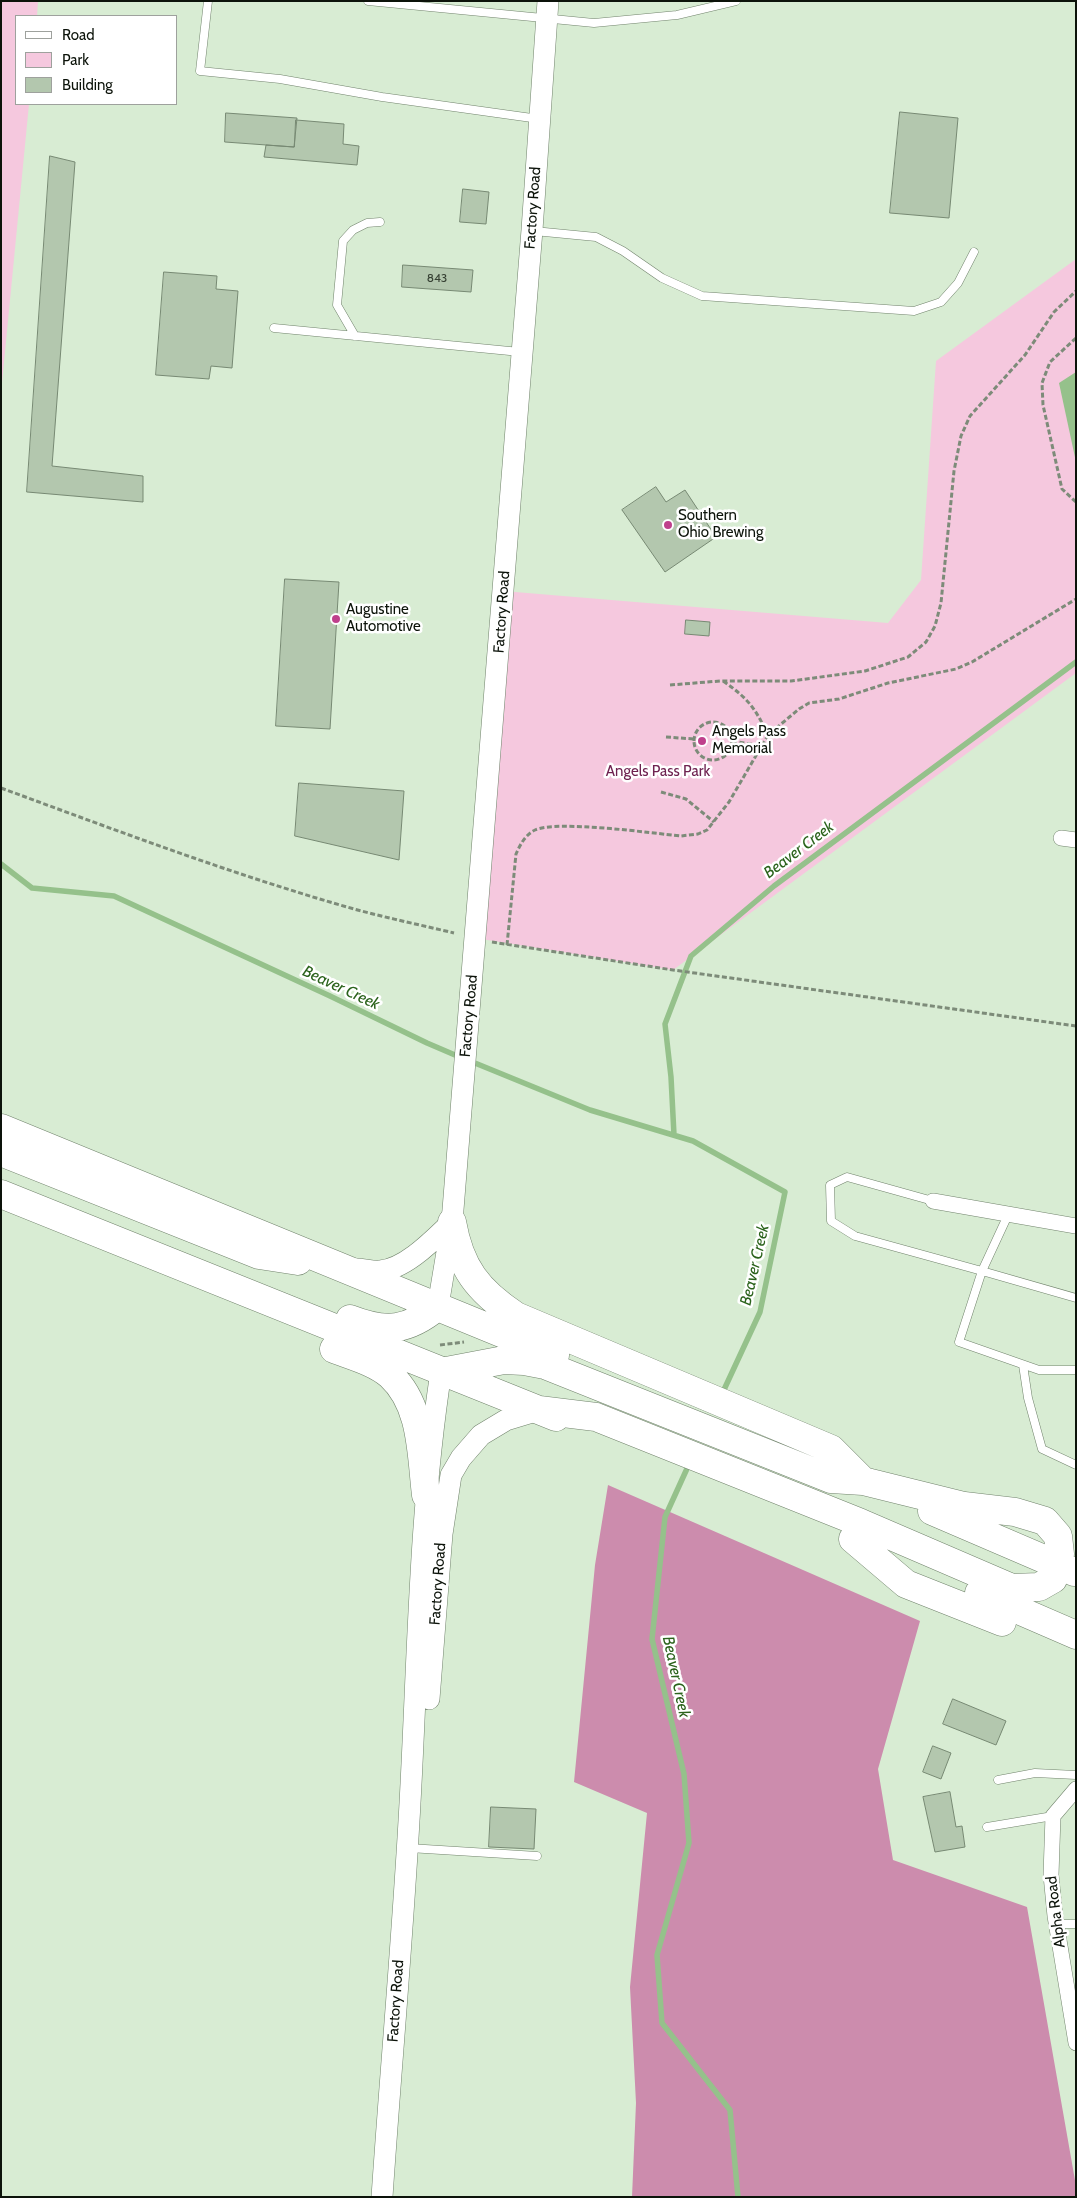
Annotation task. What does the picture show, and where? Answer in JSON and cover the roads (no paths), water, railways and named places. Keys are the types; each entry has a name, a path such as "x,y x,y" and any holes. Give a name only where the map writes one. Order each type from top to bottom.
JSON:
{"highway":[{"path":"1,1128 523,1342 773,1440 1067,1570"},
{"path":"1,1152 259,1255 339,1267"},
{"path":"1,1178 364,1324 383,1329 404,1326 421,1320 438,1306"},
{"path":"1,1194 121,1243 438,1359 539,1410 627,1438 756,1490 861,1523 1012,1588 1039,1587 1067,1570"},
{"path":"452,1222 456,1245 463,1262 477,1284 493,1301 516,1316 647,1389"},
{"path":"121,1243 146,1273 368,1363 389,1374 399,1386 417,1419 426,1495"},
{"path":"438,1359 524,1361 647,1389"},
{"path":"863,1481 964,1506 1015,1512 1045,1521 1058,1536 1060,1554 1067,1570"},
{"path":"756,1490 853,1539 1076,1635"},
{"path":"853,1539 906,1584 1076,1652"}],"street":[{"name":"Factory Road","path":"438,1306 452,1222 548,10"},
{"path":"933,1201 1076,1226"},
{"path":"339,1267 381,1271 399,1264 418,1253 452,1222"},
{"name":"Factory Road","path":"382,2197 410,1804 426,1495 438,1359"},
{"name":"Factory Road","path":"410,1804 426,1748 442,1534 451,1475 461,1458 480,1436 506,1420 539,1410"},
{"path":"1053,1816 1076,1789"},
{"name":"Alpha Road","path":"1053,1816 1051,1875 1076,2043"}],"lane":[{"path":"208,1 200,71 280,79 382,97 540,119"},
{"path":"368,1 548,10 594,23 677,14 736,1"},
{"path":"356,336 337,305 343,241 353,230 367,223 380,222"},
{"path":"532,230 596,237 623,251 662,278 702,296 914,311 942,302 958,283 974,252"},
{"path":"274,328 522,352"},
{"path":"933,1201 847,1177 830,1185 831,1221 855,1236 1076,1298"},
{"path":"1008,1215 982,1271 959,1342 1039,1370 1076,1370"},
{"path":"1023,1365 1028,1398 1042,1449 1076,1465"},
{"path":"998,1780 1035,1773 1076,1775"},
{"path":"986,1827 1053,1816"},
{"path":"407,1848 537,1856"},
{"path":"1057,1924 1076,1924"}],"waterway":[{"name":"Beaver Creek","path":"674,1135 671,1077 665,1024 691,956 774,886 1076,662"},
{"name":"Beaver Creek","path":"1,864 32,888 114,896 462,1058"},
{"name":"Beaver Creek","path":"470,1061 590,1110 693,1141 785,1192 760,1312 722,1394"},
{"name":"Beaver Creek","path":"690,1462 665,1517 652,1639 684,1774 689,1843 657,1955 662,2023 730,2110 738,2197"}],"place":[{"name":"Southern Ohio Brewing","path":"668,525"},
{"name":"Augustine Automotive","path":"336,619"},
{"name":"Angels Pass Memorial","path":"702,741"}],"park label":[{"name":"Angels Pass Park","path":"658,772"}]}
